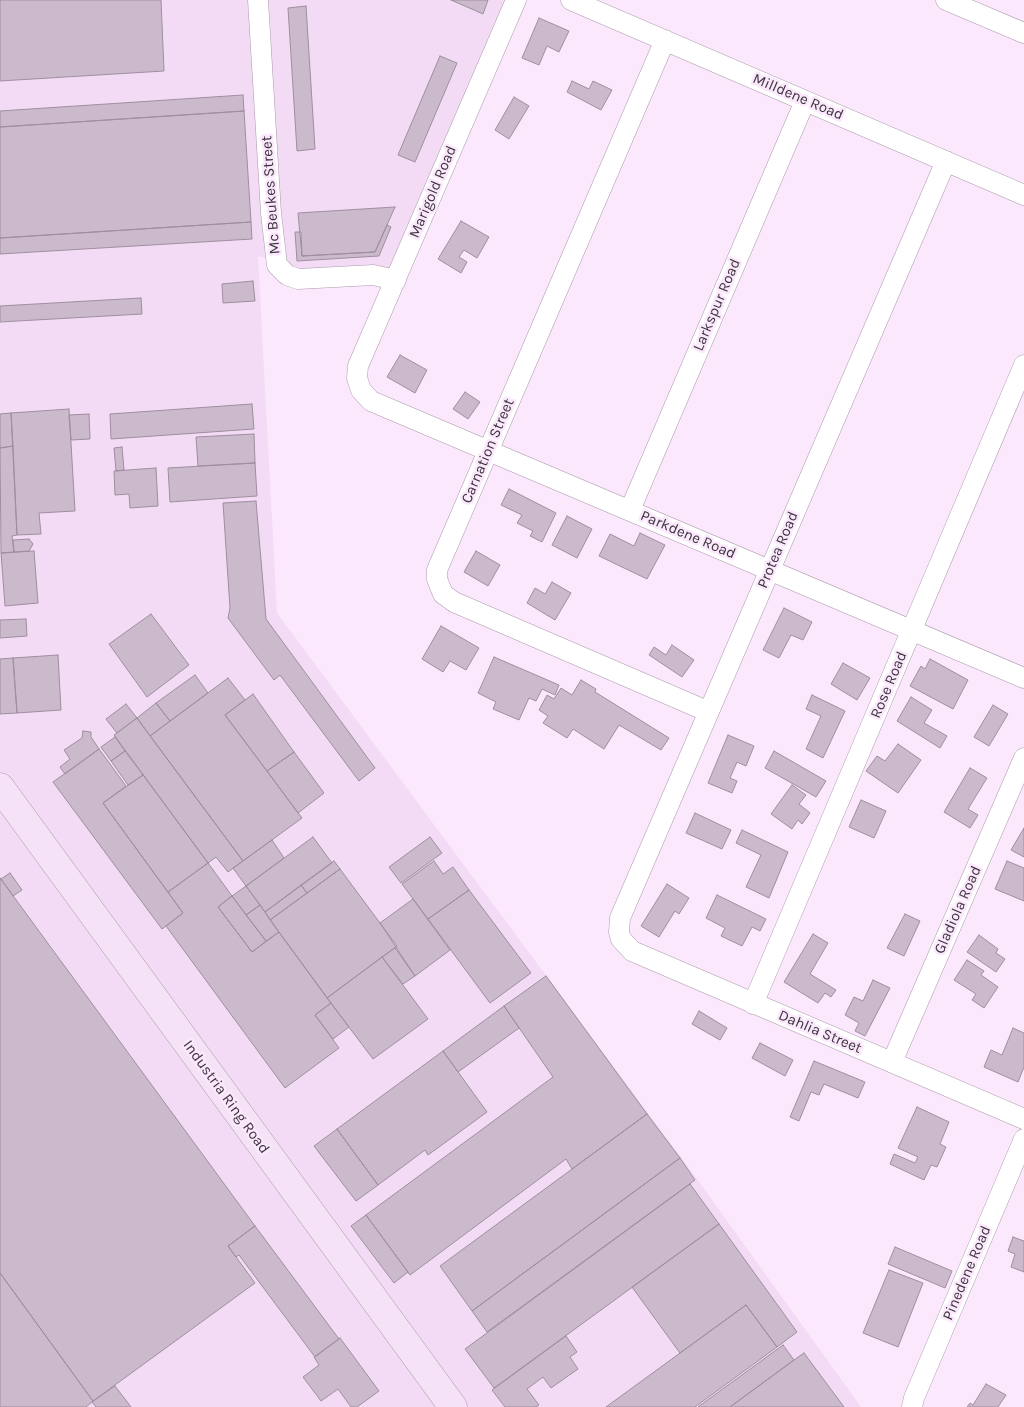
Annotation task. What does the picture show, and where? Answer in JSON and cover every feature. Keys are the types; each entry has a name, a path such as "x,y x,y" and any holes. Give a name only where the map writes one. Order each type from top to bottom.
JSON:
{"street":[{"name":"Mc Beukes Street","path":"258,0 271,213 277,265 287,275 298,279 373,275 396,280"},
{"name":"Marigold Road","path":"358,384 358,366 516,0"},
{"name":"Milldene Road","path":"571,0 1024,195"},
{"path":"946,0 1024,33"},
{"name":"Carnation Street","path":"665,40 437,570 437,579 443,594 454,602 709,712"},
{"name":"Larkspur Road","path":"630,510 805,100"},
{"name":"Protea Road","path":"621,939 618,925 620,918 946,161"},
{"name":"Rose Road","path":"753,1004 1024,364"},
{"name":"Parkdene Road","path":"358,384 371,401 1024,678"},
{"name":"Gladiola Road","path":"892,1062 1024,758"},
{"name":"Industria Ring Road","path":"0,787 453,1407"},
{"name":"Dahlia Street","path":"621,939 632,951 1024,1118"},
{"name":"Pinedene Road","path":"912,1407 1024,1139"}],"shaded area":[{"path":"0,0 517,0 396,281 298,280 274,257 258,257 277,613 697,1179 861,1407 0,1407"}],"building":[{"path":"0,0 161,0 164,71 0,81"},
{"path":"451,0 488,0 483,14"},
{"path":"306,6 315,149 297,151 288,8"},
{"path":"539,18 569,31 559,52 547,46 539,65 522,58"},
{"path":"440,56 457,63 415,162 398,155"},
{"path":"572,81 589,89 593,81 612,90 601,110 567,92"},
{"path":"243,95 244,111 0,127 0,111"},
{"path":"514,97 529,106 509,139 495,130"},
{"path":"244,111 251,222 0,238 0,127"},
{"path":"395,207 375,252 302,256 298,213"},
{"path":"461,221 489,237 477,258 464,250 459,257 467,262 461,273 438,259"},
{"path":"251,222 252,239 0,254 0,238"},
{"path":"387,225 391,227 379,256 297,261 295,232 301,232 302,256 375,252"},
{"path":"253,281 255,301 223,303 222,284"},
{"path":"141,298 142,314 0,322 0,306"},
{"path":"400,355 427,370 415,393 387,377"},
{"path":"465,392 480,402 468,419 453,409"},
{"path":"252,404 254,429 111,439 110,414"},
{"path":"69,409 75,511 39,513 41,534 17,535 11,413"},
{"path":"11,413 13,446 0,448 0,414"},
{"path":"89,414 90,439 71,440 69,415"},
{"path":"254,434 255,463 198,466 196,437"},
{"path":"13,446 17,535 12,536 14,552 1,553 0,448"},
{"path":"122,447 124,470 116,471 114,448"},
{"path":"255,463 257,496 170,502 168,468"},
{"path":"156,468 158,506 130,508 129,494 115,495 114,471"},
{"path":"509,489 556,513 542,542 530,536 533,531 517,523 522,515 501,505"},
{"path":"256,501 266,619 375,768 359,781 280,675 274,680 228,618 230,608 223,503"},
{"path":"567,516 592,529 577,558 552,545"},
{"path":"640,533 665,545 647,579 599,556 610,534 634,546"},
{"path":"29,539 33,544 29,551 14,552 13,540"},
{"path":"34,551 38,603 5,606 1,553"},
{"path":"476,551 500,565 488,586 464,572"},
{"path":"552,582 571,593 555,620 527,603 535,588 545,594"},
{"path":"784,608 812,622 803,640 791,635 779,658 763,650"},
{"path":"151,614 189,665 147,697 109,644"},
{"path":"26,619 27,636 0,638 0,620"},
{"path":"441,626 479,648 466,670 450,661 443,672 422,659"},
{"path":"672,645 694,660 682,677 649,655 654,647 666,655"},
{"path":"58,655 61,710 17,713 13,658"},
{"path":"494,657 559,685 555,695 542,689 536,701 529,698 519,720 493,709 496,702 478,693"},
{"path":"13,658 17,713 0,714 0,659"},
{"path":"930,659 968,680 953,709 910,686 921,666 925,669"},
{"path":"843,663 870,678 857,700 831,684"},
{"path":"195,675 208,693 170,721 156,703"},
{"path":"228,678 245,700 225,715 302,818 243,861 150,736"},
{"path":"581,680 596,689 595,692 669,738 661,750 619,725 604,749 573,729 567,738 543,723 548,716 539,710 547,695 554,699 561,688 572,695"},
{"path":"253,694 294,752 267,771 225,715"},
{"path":"812,695 845,711 823,758 806,749 821,716 806,709"},
{"path":"911,697 932,710 924,723 947,736 940,748 897,721"},
{"path":"156,703 170,721 150,736 137,718"},
{"path":"126,704 137,718 117,733 106,719"},
{"path":"993,705 1008,714 989,746 974,737"},
{"path":"137,718 243,861 228,872 216,857 208,863 114,735"},
{"path":"83,731 91,732 91,737 99,749 65,774 60,767 70,759 64,750 82,738"},
{"path":"728,735 754,746 746,766 737,762 730,778 737,781 732,793 708,783"},
{"path":"115,737 125,751 111,761 101,747"},
{"path":"898,744 921,760 898,793 866,771 877,756 885,761"},
{"path":"99,749 126,786 103,803 183,913 162,929 53,782"},
{"path":"125,751 143,775 128,785 111,761"},
{"path":"774,751 826,781 816,797 765,768"},
{"path":"294,752 324,793 298,813 267,771"},
{"path":"970,768 987,778 968,809 978,815 970,828 944,812"},
{"path":"143,775 208,863 168,892 103,803"},
{"path":"792,785 806,795 799,804 810,813 802,824 798,820 792,829 771,814"},
{"path":"861,800 886,811 874,838 849,827"},
{"path":"695,813 731,830 722,849 686,833"},
{"path":"1024,828 1024,857 1011,850"},
{"path":"742,830 788,852 769,898 746,887 761,855 736,843"},
{"path":"313,837 332,863 265,912 246,886"},
{"path":"430,837 442,853 401,883 389,867"},
{"path":"272,840 284,858 246,886 233,868"},
{"path":"334,861 340,869 307,893 301,885"},
{"path":"434,861 443,874 453,867 469,890 428,919 402,884"},
{"path":"1007,861 1024,868 1024,901 995,889"},
{"path":"208,863 232,896 218,907 252,952 279,932 331,1003 315,1015 339,1048 285,1088 166,926 183,913 168,892"},
{"path":"340,869 397,946 327,998 270,920"},
{"path":"10,873 22,890 13,896 1,879"},
{"path":"0,878 255,1226 228,1246 255,1283 93,1401 0,1273"},
{"path":"667,884 689,898 679,914 675,911 659,937 641,926"},
{"path":"301,885 307,893 270,920 265,912"},
{"path":"246,886 260,905 246,915 232,896"},
{"path":"469,890 531,973 490,1003 428,919"},
{"path":"717,895 766,919 760,931 752,927 742,946 721,936 725,928 706,918"},
{"path":"232,896 266,941 252,952 218,907"},
{"path":"413,899 450,950 415,976 380,923"},
{"path":"260,905 279,932 266,941 246,915"},
{"path":"905,914 920,921 904,956 887,948"},
{"path":"813,934 828,943 810,974 836,990 831,997 825,993 818,1003 784,982"},
{"path":"979,935 998,949 996,953 1005,959 996,972 967,952"},
{"path":"395,948 415,976 403,984 382,957"},
{"path":"382,957 428,1019 373,1059 327,998"},
{"path":"967,960 984,971 981,975 998,987 984,1008 972,1000 976,994 954,980"},
{"path":"546,976 647,1114 572,1169 566,1159 410,1275 366,1215 553,1077 504,1006"},
{"path":"873,980 890,988 865,1036 855,1031 859,1023 845,1015 854,997 863,1001"},
{"path":"331,1003 349,1027 333,1039 315,1015"},
{"path":"504,1006 519,1028 458,1072 443,1051"},
{"path":"699,1011 727,1028 720,1040 692,1024"},
{"path":"1013,1028 1024,1033 1024,1067 1018,1082 984,1067 991,1050 1002,1055"},
{"path":"760,1043 793,1060 785,1076 752,1058"},
{"path":"443,1051 487,1112 428,1155 425,1150 378,1185 337,1129"},
{"path":"814,1061 865,1082 858,1098 824,1084 819,1095 811,1092 799,1121 790,1117"},
{"path":"917,1107 949,1122 940,1144 946,1147 937,1167 931,1165 924,1180 890,1164 894,1154 915,1163 918,1157 898,1148"},
{"path":"647,1114 680,1158 472,1311 440,1266"},
{"path":"337,1129 378,1185 356,1201 314,1146"},
{"path":"680,1158 695,1180 487,1332 472,1311"},
{"path":"690,1184 719,1224 494,1388 465,1349"},
{"path":"366,1215 408,1272 394,1283 351,1226"},
{"path":"719,1224 797,1332 777,1347 746,1305 680,1353 632,1287"},
{"path":"255,1226 339,1339 315,1357 239,1255 236,1257 228,1246"},
{"path":"1013,1237 1024,1241 1024,1272 1011,1267 1015,1254 1008,1251"},
{"path":"895,1247 952,1271 945,1288 888,1264"},
{"path":"889,1270 923,1283 898,1347 863,1333"},
{"path":"0,1273 93,1401 86,1407 0,1407"},
{"path":"746,1305 777,1347 695,1407 606,1407"},
{"path":"566,1336 577,1352 570,1357 578,1369 551,1388 543,1377 527,1389 539,1405 536,1407 505,1407 492,1390"},
{"path":"340,1338 379,1391 357,1407 351,1407 338,1389 321,1401 303,1377 319,1365 314,1357"},
{"path":"783,1345 794,1360 730,1407 698,1407"},
{"path":"804,1353 844,1407 730,1407 794,1360"},
{"path":"986,1384 1006,1395 998,1407 967,1407 970,1403 973,1405"},
{"path":"115,1386 131,1407 96,1407 92,1402"}]}
